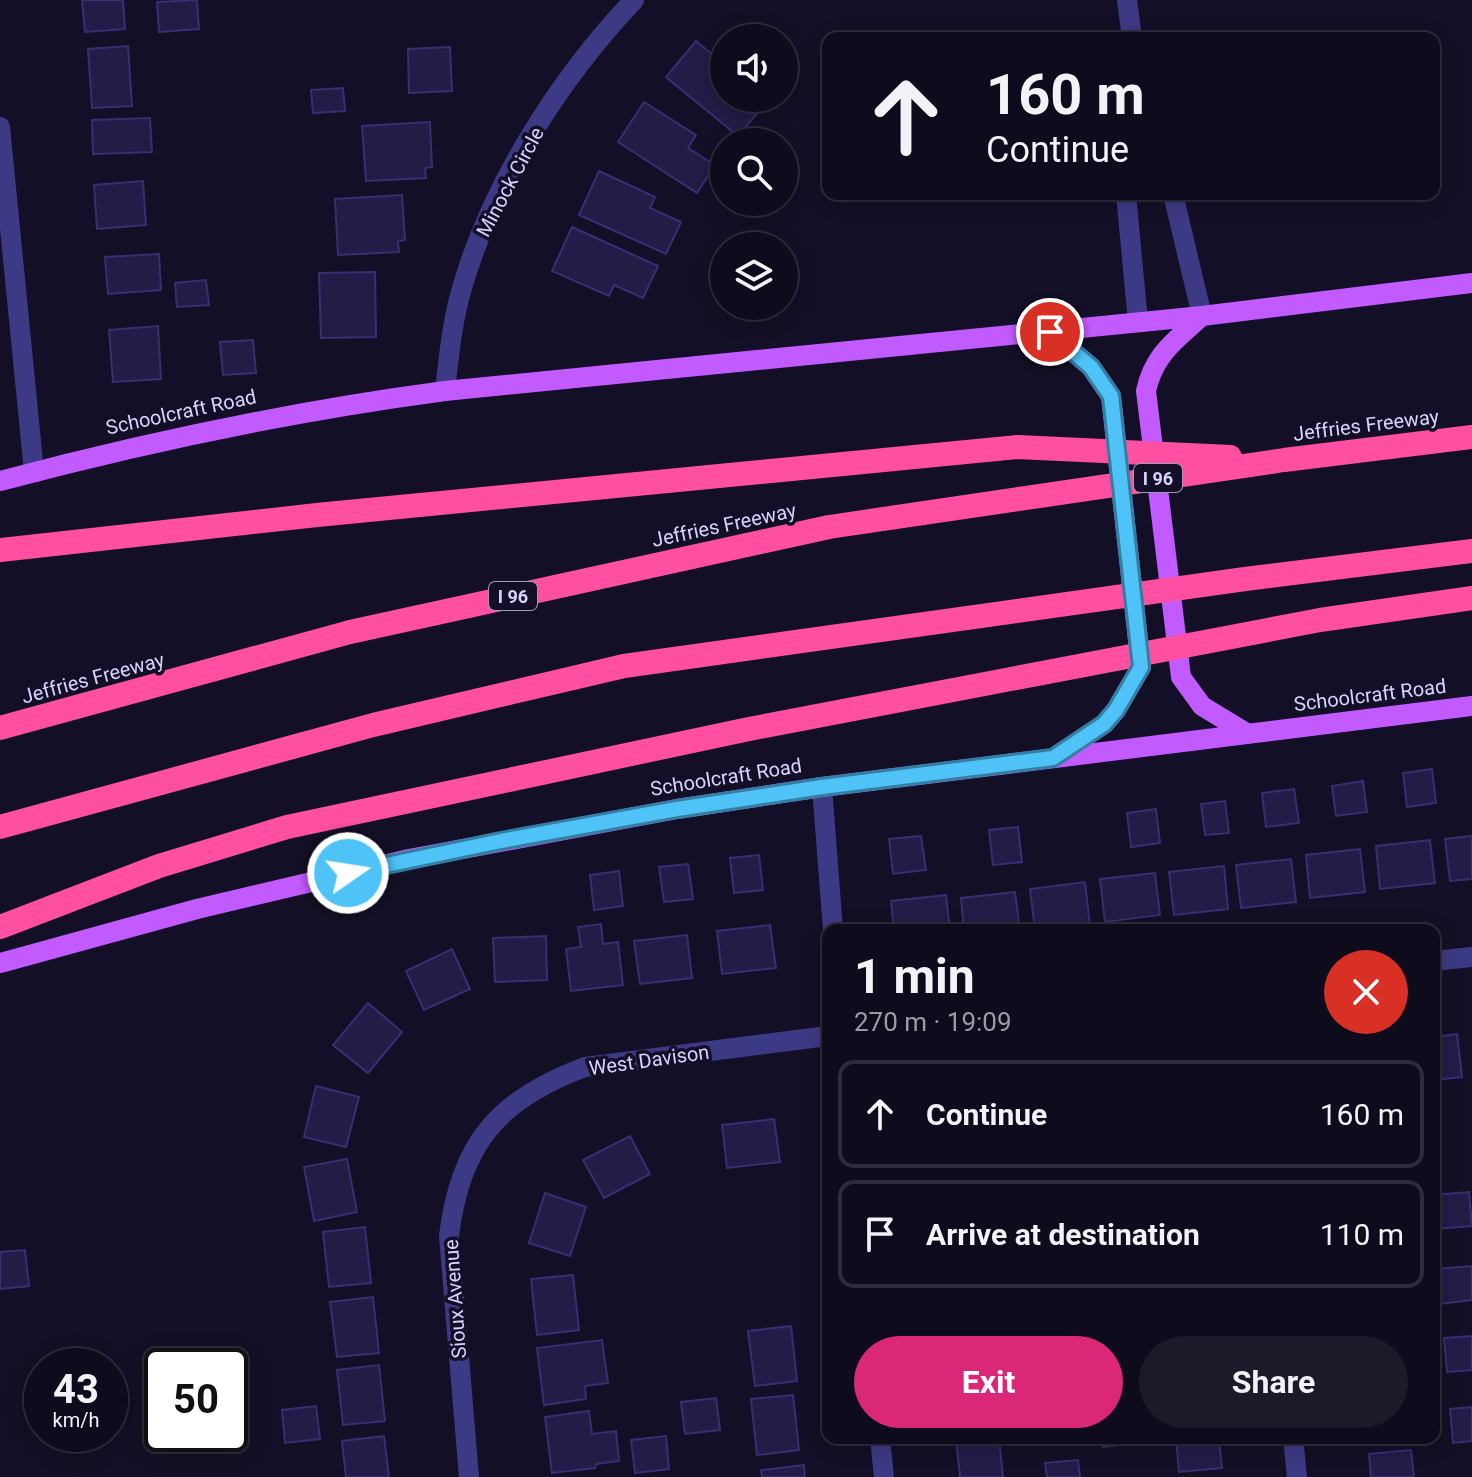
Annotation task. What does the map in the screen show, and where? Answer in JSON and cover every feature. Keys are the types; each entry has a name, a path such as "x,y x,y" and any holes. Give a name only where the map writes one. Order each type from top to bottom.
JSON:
{"highway":[{"name":"Jeffries Freeway","path":"0,728 350,632 829,527 1284,460 1472,437"},
{"path":"0,550 301,517 1018,447 1284,460"},
{"path":"0,827 373,725 624,666 1230,581 1472,551"},
{"path":"0,927 159,866 302,824 765,726 1320,620 1472,598"}],"main road":[{"name":"Schoolcraft Road","path":"0,481 254,420 445,391 1050,332 1472,283"},
{"path":"1202,316 1163,351 1151,369 1146,391 1181,677 1202,706 1248,734"},
{"path":"1050,332 1091,367 1111,396 1141,667 1116,710 1104,724 1053,758"},
{"name":"Schoolcraft Road","path":"0,963 167,917 409,859 677,809 822,787 1472,706"}],"street":[{"name":"Minock Circle","path":"445,391 450,342 462,289 479,238 501,188 575,71 634,0"},
{"path":"1127,0 1131,32"},
{"path":"0,127 34,472"},
{"path":"1127,200 1138,322"},
{"path":"1174,200 1202,316"},
{"path":"822,787 833,924"},
{"path":"1440,960 1472,957"},
{"name":"West Davison","path":"488,1129 514,1103 547,1081 585,1067 822,1037"},
{"name":"Sioux Avenue","path":"469,1477 449,1236 453,1204 465,1165 488,1129"},
{"path":"881,1444 884,1477"},
{"path":"1294,1444 1297,1477"}],"building":[{"path":"82,0 123,0 125,29 85,32"},
{"path":"197,0 199,29 159,32 157,2"},
{"path":"696,41 710,52 710,112 758,112 745,128 728,128 666,77"},
{"path":"128,46 132,106 92,108 88,49"},
{"path":"450,47 452,91 409,93 408,49"},
{"path":"343,88 345,111 313,113 311,90"},
{"path":"644,102 696,135 688,148 710,162 710,173 697,193 618,142"},
{"path":"150,118 152,152 93,154 92,120"},
{"path":"430,122 432,167 425,168 426,178 366,181 362,126"},
{"path":"599,171 655,197 650,208 681,222 666,254 579,215"},
{"path":"143,181 146,225 97,229 94,185"},
{"path":"402,195 405,240 398,241 399,252 338,255 335,199"},
{"path":"572,227 658,266 643,298 614,285 609,296 552,271"},
{"path":"159,254 161,290 108,294 105,257"},
{"path":"375,272 376,337 321,338 319,273"},
{"path":"206,280 209,305 177,307 175,283"},
{"path":"158,326 161,379 113,382 109,330"},
{"path":"253,340 256,373 223,375 220,342"},
{"path":"1432,769 1436,803 1407,807 1403,773"},
{"path":"1363,781 1367,812 1336,816 1332,786"},
{"path":"1294,789 1299,823 1266,827 1262,793"},
{"path":"1225,801 1229,833 1205,835 1201,804"},
{"path":"1156,809 1160,843 1131,847 1127,813"},
{"path":"1018,827 1022,862 993,865 989,830"},
{"path":"921,836 926,870 893,874 889,839"},
{"path":"1472,836 1472,879 1450,881 1445,839"},
{"path":"1430,840 1435,883 1380,889 1376,846"},
{"path":"1360,849 1365,892 1310,898 1306,855"},
{"path":"759,855 763,890 734,893 730,858"},
{"path":"1291,859 1296,902 1241,908 1236,865"},
{"path":"688,864 693,899 664,902 659,867"},
{"path":"1224,866 1228,909 1174,915 1169,872"},
{"path":"619,871 623,906 594,910 590,875"},
{"path":"1155,873 1160,915 1105,922 1100,879"},
{"path":"1085,882 1090,924 1034,924 1030,889"},
{"path":"1015,892 1019,924 963,924 961,898"},
{"path":"946,895 949,924 893,924 891,901"},
{"path":"601,924 603,944 618,942 623,985 571,991 566,949 581,947 578,927"},
{"path":"770,925 776,968 722,974 717,931"},
{"path":"687,935 692,978 640,984 634,941"},
{"path":"546,936 547,980 495,982 493,938"},
{"path":"452,949 470,989 424,1010 406,971"},
{"path":"368,1003 402,1032 368,1073 333,1045"},
{"path":"1457,1034 1462,1077 1440,1079 1440,1036"},
{"path":"316,1086 359,1097 346,1147 304,1137"},
{"path":"774,1119 780,1162 727,1168 722,1125"},
{"path":"630,1136 650,1174 604,1198 583,1160"},
{"path":"347,1159 357,1212 314,1221 304,1167"},
{"path":"1469,1192 1472,1226 1440,1229 1440,1194"},
{"path":"545,1193 586,1207 570,1256 529,1243"},
{"path":"365,1227 371,1283 329,1287 323,1232"},
{"path":"25,1250 29,1286 0,1289 0,1252"},
{"path":"1472,1266 1472,1300 1440,1304 1440,1269"},
{"path":"573,1275 579,1330 537,1335 531,1279"},
{"path":"373,1297 379,1353 337,1357 330,1302"},
{"path":"791,1326 797,1381 755,1386 748,1331"},
{"path":"1472,1336 1472,1370 1447,1372 1444,1338"},
{"path":"602,1340 608,1383 585,1386 586,1399 544,1405 537,1348"},
{"path":"379,1365 385,1421 343,1425 337,1370"},
{"path":"793,1395 799,1450 757,1455 751,1399"},
{"path":"716,1398 720,1430 685,1434 681,1402"},
{"path":"316,1406 320,1439 285,1443 282,1410"},
{"path":"1472,1407 1472,1441 1453,1443 1450,1409"},
{"path":"589,1411 592,1434 616,1431 619,1461 596,1464 595,1468 552,1473 545,1417"},
{"path":"384,1436 389,1477 346,1477 342,1441"},
{"path":"666,1436 669,1469 635,1473 631,1440"},
{"path":"956,1444 1000,1444 1003,1477 960,1477"},
{"path":"1177,1444 1220,1444 1222,1468 1179,1472"},
{"path":"1411,1450 1414,1477 1371,1477 1369,1454"},
{"path":"1078,1460 1080,1477 1047,1477 1045,1463"},
{"path":"804,1465 805,1477 762,1477 761,1470"}],"route":[{"path":"348,873 677,809 1053,758 1104,724 1116,710 1141,667 1111,396 1091,367 1050,332"}]}
